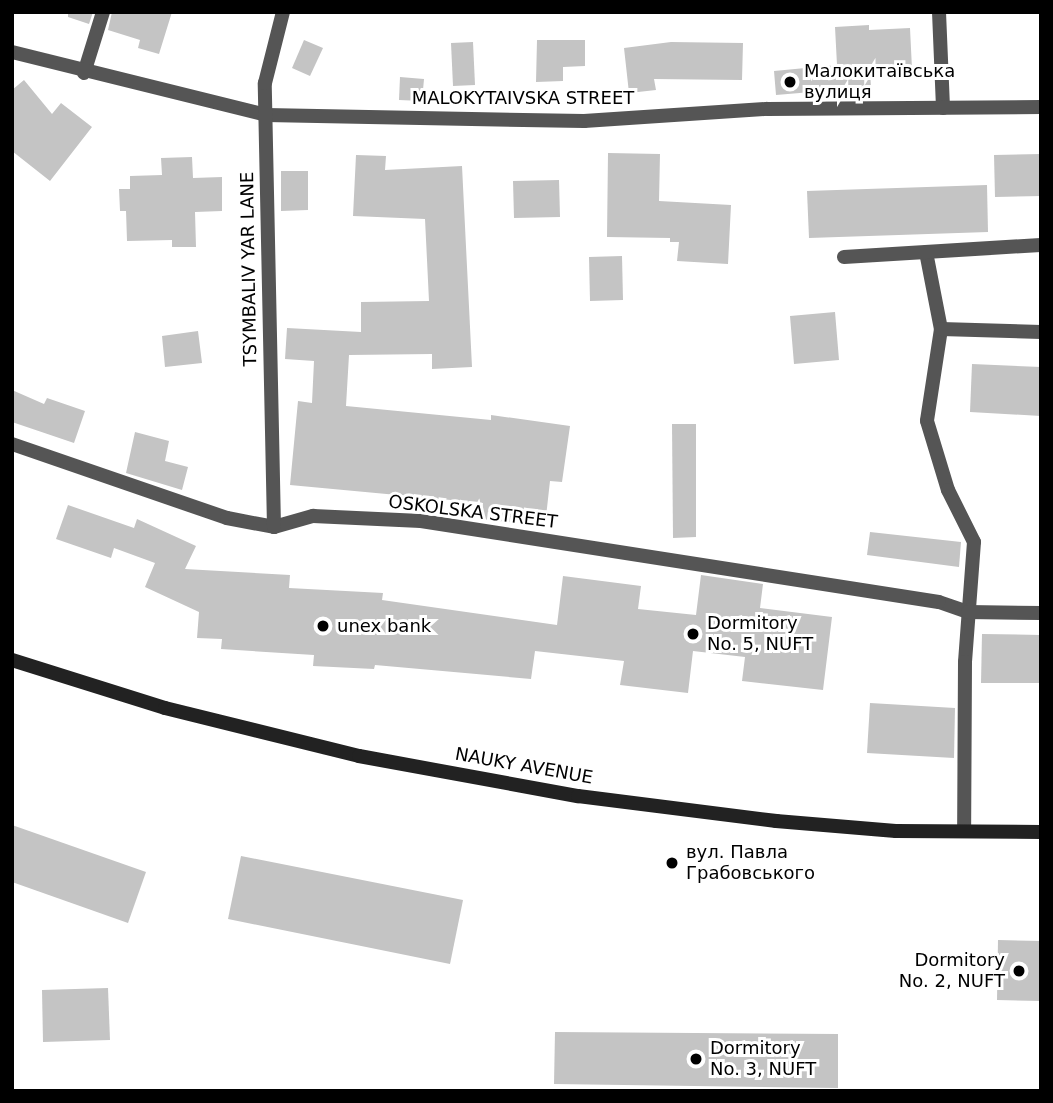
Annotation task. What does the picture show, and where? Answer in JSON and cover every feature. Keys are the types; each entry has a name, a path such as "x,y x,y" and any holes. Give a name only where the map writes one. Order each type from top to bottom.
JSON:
{"main road":[{"name":"NAUKY AVENUE","path":"12,660 165,708 359,755 578,796 776,821 964,831 1041,832"}],"street":[{"path":"84,74 103,12"},
{"name":"TSYMBALIV YAR LANE","path":"274,527 265,83 284,12"},
{"path":"939,12 943,108"},
{"name":"MALOKYTAIVSKA STREET","path":"12,52 84,74 266,115 583,121 767,109 1041,107"},
{"path":"844,257 1041,245"},
{"path":"926,252 941,329 927,421 948,489 974,542 968,612 964,831"},
{"path":"941,329 1041,332"},
{"name":"OSKOLSKA STREET","path":"12,444 227,518 274,527 313,516 421,521 939,602 968,612 1041,613"}],"building":[{"path":"68,12 93,12 89,24 68,17"},
{"path":"112,12 172,12 159,54 138,48 140,40 108,30"},
{"path":"869,25 869,30 910,28 912,69 870,72 871,87 776,95 774,71 837,65 835,27"},
{"path":"304,40 323,48 310,76 292,68"},
{"path":"537,40 585,40 585,66 563,67 563,81 536,82"},
{"path":"473,42 475,85 453,86 451,43"},
{"path":"671,42 743,43 742,80 654,79 656,90 629,93 624,48"},
{"path":"400,77 424,79 422,101 399,100"},
{"path":"24,80 52,114 61,103 92,127 50,181 12,151 12,90"},
{"path":"608,153 660,154 659,201 731,205 728,264 677,261 679,242 670,242 670,238 607,237"},
{"path":"1041,154 1041,196 995,197 994,155"},
{"path":"356,155 386,156 385,170 462,166 472,367 432,369 432,354 349,355 346,406 491,420 491,415 570,426 562,482 550,481 545,526 481,519 483,503 290,485 298,401 312,403 314,361 285,359 287,328 361,332 361,302 429,301 425,219 353,216"},
{"path":"192,157 193,178 222,177 222,211 195,212 196,247 172,247 172,240 127,241 126,211 120,211 119,189 130,189 130,176 162,175 161,158"},
{"path":"281,171 308,171 308,210 281,211"},
{"path":"559,180 560,217 514,218 513,181"},
{"path":"987,185 988,232 809,238 807,191"},
{"path":"622,256 623,300 590,301 589,257"},
{"path":"835,312 839,360 794,364 790,316"},
{"path":"198,331 202,363 165,367 162,336"},
{"path":"972,364 1041,367 1041,416 970,412"},
{"path":"12,390 44,404 47,398 85,411 74,443 12,422"},
{"path":"672,424 696,424 696,537 673,538"},
{"path":"135,432 169,441 165,461 188,467 182,490 126,473"},
{"path":"68,505 134,528 137,519 196,546 185,569 290,575 289,588 383,593 382,600 557,625 563,576 641,586 638,609 696,615 701,575 763,584 760,608 832,617 823,690 742,681 745,657 693,651 688,693 620,685 624,661 535,651 531,679 375,665 374,669 313,666 314,655 221,649 222,639 197,638 199,612 145,587 155,563 114,548 111,558 56,539"},
{"path":"870,532 961,542 959,567 867,555"},
{"path":"982,634 1041,635 1041,683 981,683"},
{"path":"870,703 955,708 954,758 867,753"},
{"path":"12,825 146,872 128,923 12,882"},
{"path":"241,856 463,900 450,964 228,919"},
{"name":"Dormitory No. 2, NUFT","path":"998,940 1041,941 1041,1001 997,1000"},
{"path":"108,988 110,1040 43,1042 42,990"},
{"name":"Dormitory No. 3, NUFT","path":"555,1032 838,1034 838,1088 554,1084"}],"place":[{"name":"Малокитаївська вулиця","path":"790,82"},
{"name":"unex bank","path":"323,626"},
{"name":"Dormitory No. 5, NUFT","path":"693,634"},
{"name":"вул. Павла Грабовського","path":"672,863"},
{"name":"Dormitory No. 2, NUFT","path":"1019,971"},
{"name":"Dormitory No. 3, NUFT","path":"696,1059"}]}
